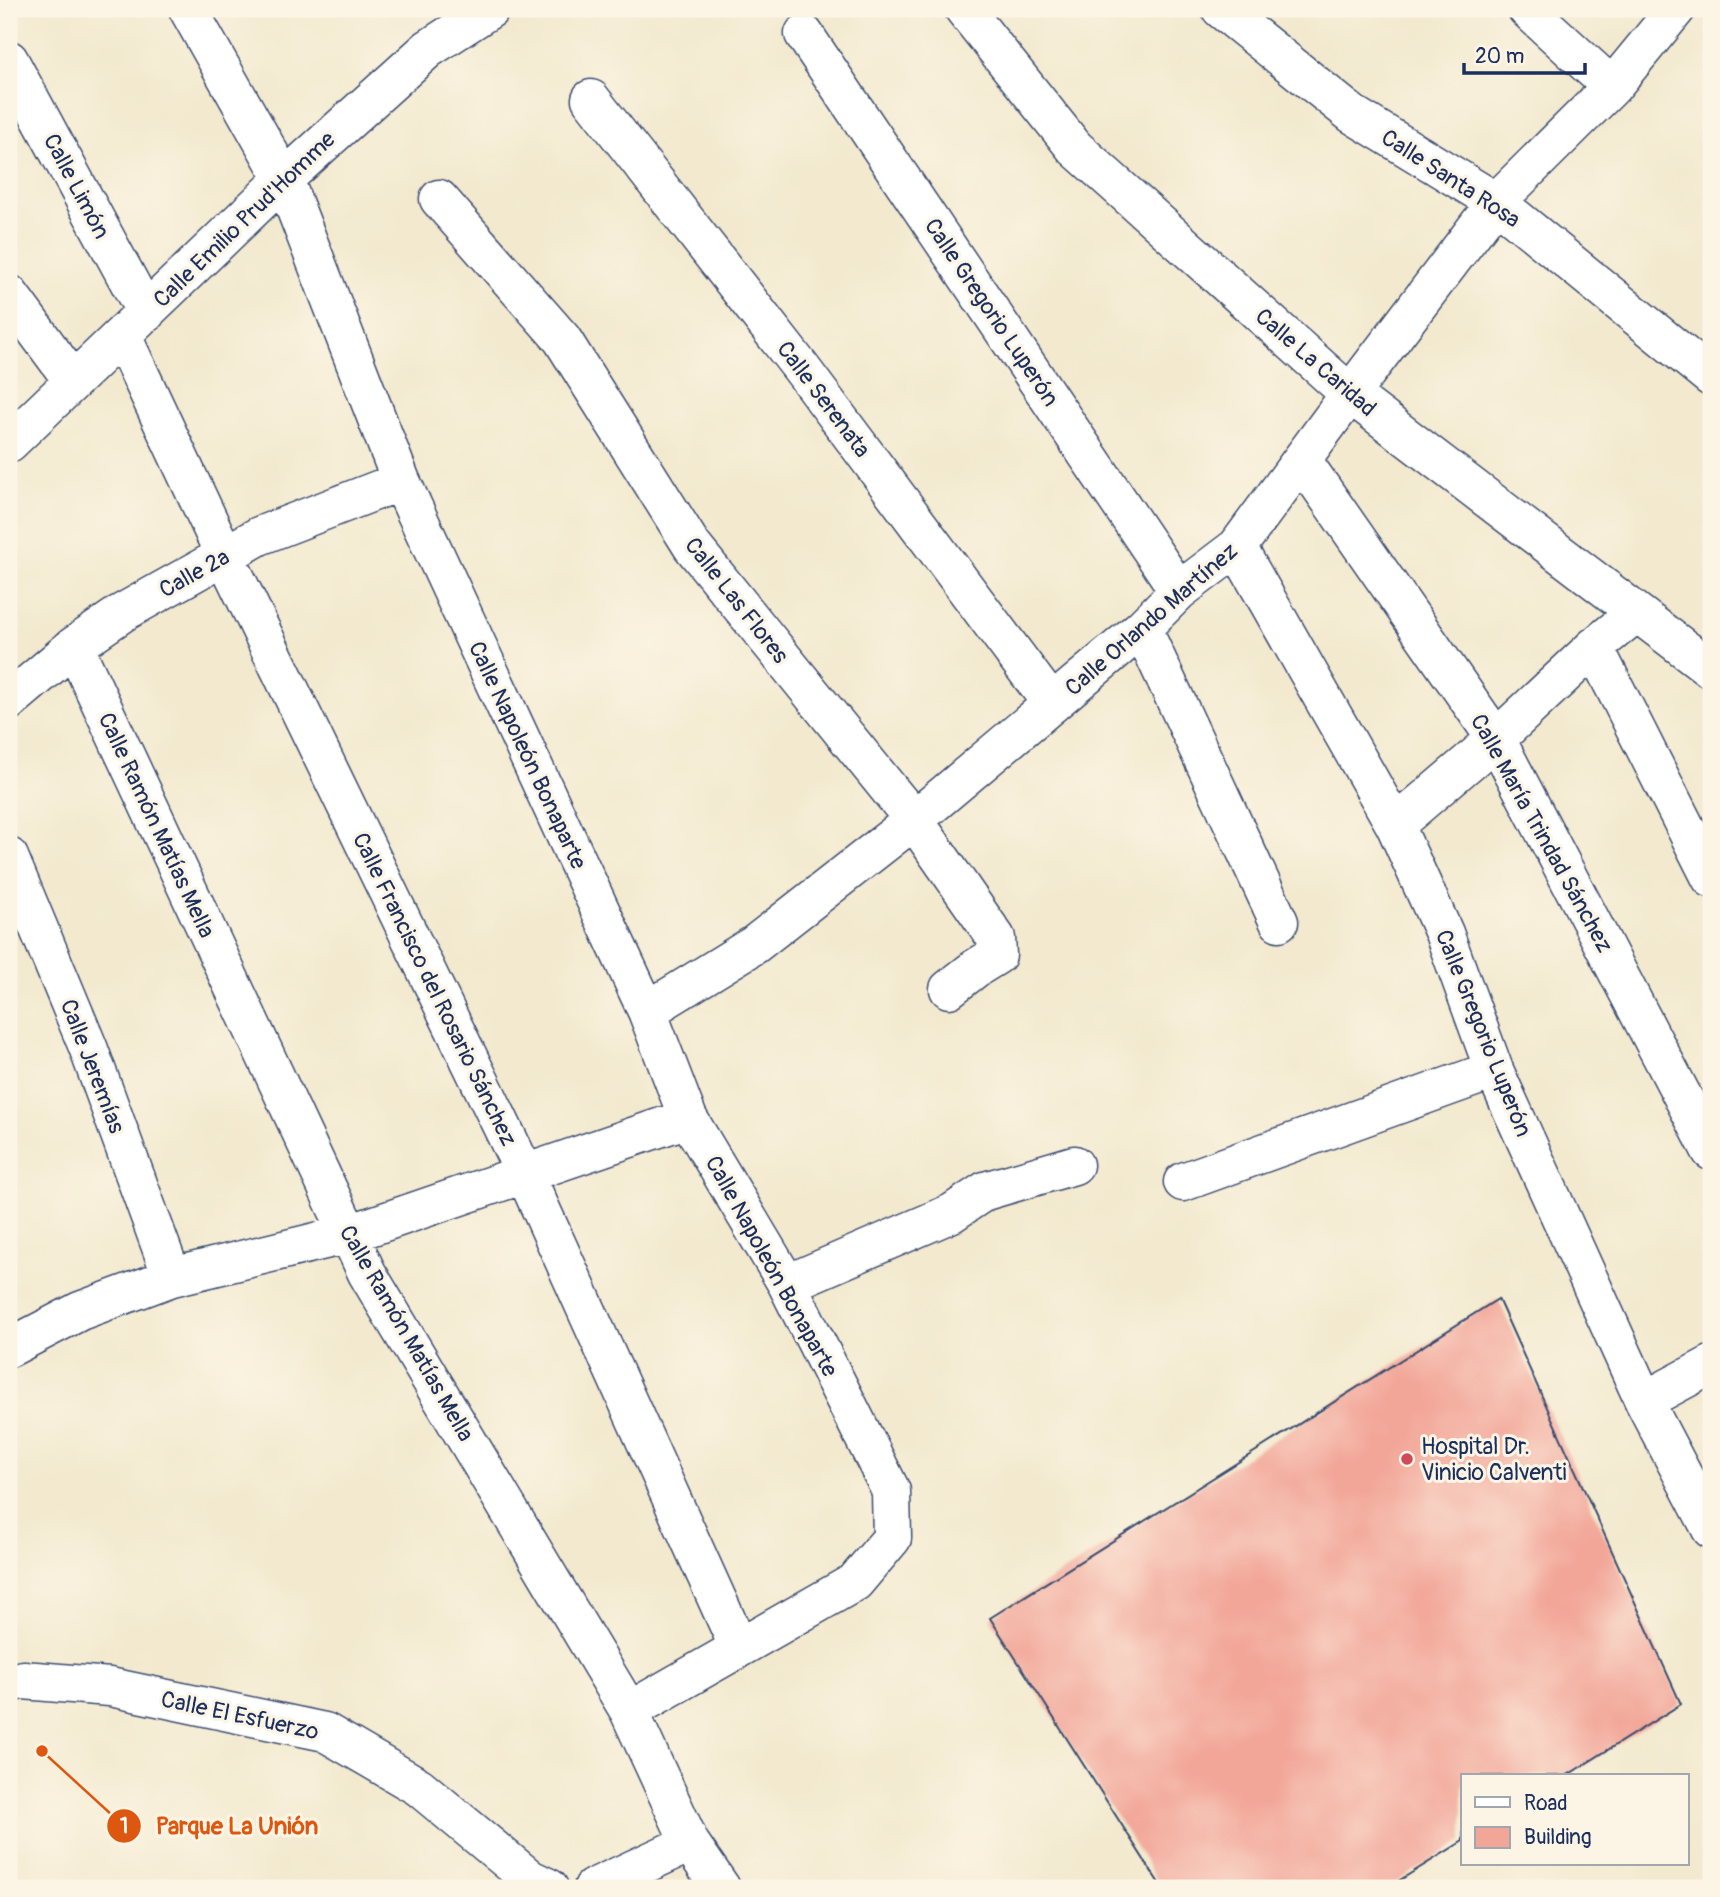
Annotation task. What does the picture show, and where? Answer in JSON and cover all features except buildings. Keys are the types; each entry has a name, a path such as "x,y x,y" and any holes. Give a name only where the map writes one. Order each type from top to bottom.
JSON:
{"street":[{"name":"Calle Napoleón Bonaparte","path":"188,9 284,179 401,481 647,1011 688,1118 787,1284 891,1491 892,1538 855,1582 740,1648"},
{"name":"Calle Emilio Prud'Homme","path":"9,443 284,179 428,49 490,9"},
{"name":"Calle La Caridad","path":"964,9 1075,148 1350,394 1711,669"},
{"name":"Calle Santa Rosa","path":"1220,9 1352,114 1496,202 1711,377"},
{"path":"1527,9 1612,87"},
{"name":"Calle Orlando Martínez","path":"647,1011 754,945 914,820 1142,628 1180,591 1237,547 1496,202 1612,87 1676,9"},
{"name":"Calle Gregorio Luperón","path":"804,34 1180,591"},
{"name":"Calle Limón","path":"9,60 134,324"},
{"name":"Calle Serenata","path":"591,99 801,368 1052,704"},
{"name":"Calle Las Flores","path":"439,199 562,339 692,546 914,820 996,938 997,955 949,989"},
{"path":"9,294 73,382"},
{"name":"Calle Francisco del Rosario Sánchez","path":"134,324 225,556 525,1174 740,1648"},
{"name":"Calle María Trindad Sánchez","path":"1302,460 1496,739 1711,1150"},
{"name":"Calle 2a","path":"9,701 74,646 122,613 259,536 401,481"},
{"name":"Calle Gregorio Luperón","path":"1237,547 1395,825 1444,933 1494,1070 1644,1401 1711,1529"},
{"path":"1395,825 1496,739 1594,647 1636,612"},
{"path":"1142,628 1279,922"},
{"name":"Calle Ramón Matías Mella","path":"74,646 367,1273 629,1711 690,1843 721,1888"},
{"path":"1594,647 1711,878"},
{"name":"Calle Jeremías","path":"9,857 88,1047 172,1277"},
{"path":"1183,1182 1494,1070"},
{"path":"13,1337 172,1277 349,1234 688,1118"},
{"path":"787,1284 952,1213 985,1191 1074,1165"},
{"path":"1644,1401 1711,1365"},
{"path":"629,1711 740,1648"},
{"name":"Calle El Esfuerzo","path":"9,1682 23,1680 110,1687 325,1732 419,1787 530,1879 549,1888"},
{"path":"593,1888 690,1843"}],"place":[{"name":"Hospital Dr. Vinicio Calventi","path":"1407,1459"},
{"name":"Parque La Unión","path":"42,1751"}]}
